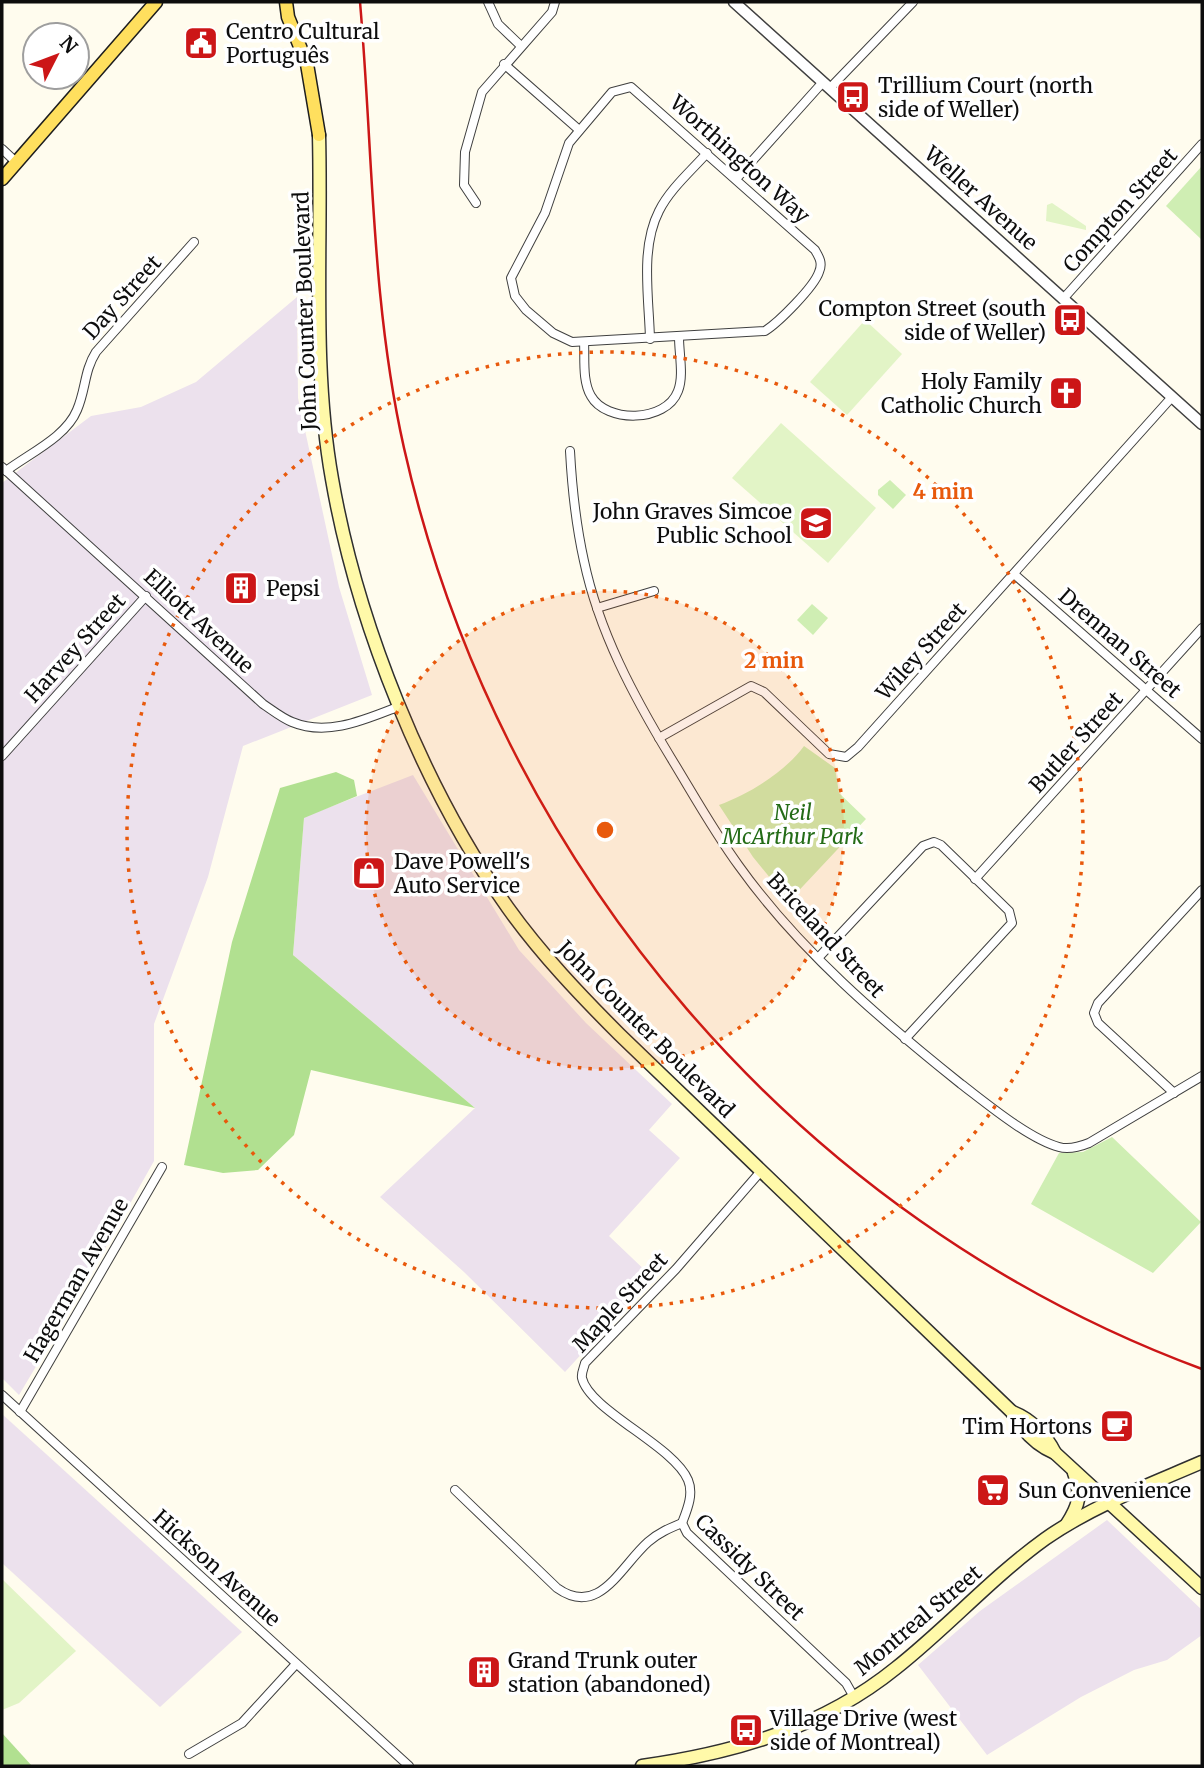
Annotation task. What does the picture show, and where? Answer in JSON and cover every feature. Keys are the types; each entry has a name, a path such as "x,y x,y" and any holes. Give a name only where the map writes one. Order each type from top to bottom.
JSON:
{"main road":[{"path":"2,179 154,2"},
{"path":"274,2 288,17"},
{"path":"286,2 288,17"},
{"name":"John Counter Boulevard","path":"288,17 307,64 319,135 322,379 331,478 358,591 400,706 464,840 533,941 565,979 620,1035 1012,1412 1025,1417 1072,1470 1202,1588"},
{"name":"Montreal Street","path":"642,1766 736,1749 768,1739 854,1697 895,1669 1006,1569 1065,1527 1108,1503 1202,1462"},
{"path":"1065,1527 1080,1504 1079,1488 1072,1470"}],"street":[{"path":"488,2 498,24 521,46"},
{"path":"476,203 464,185 464,152 482,92 552,12 555,2"},
{"name":"Weller Avenue","path":"734,2 1202,424"},
{"path":"736,179 827,85 913,2"},
{"path":"504,64 578,129"},
{"name":"Worthington Way","path":"631,87 707,153 815,250 821,260 820,271 774,325 765,331 584,342 562,338 526,310 515,296 511,278 544,213 569,142 612,92 631,87"},
{"name":"Compton Street","path":"1063,299 1202,144"},
{"path":"2,149 17,163"},
{"path":"650,339 648,249 654,222 669,195 707,153"},
{"name":"Day Street","path":"4,469 68,427 78,408 86,367 96,352 194,242"},
{"path":"584,342 586,385 599,406 618,415 653,413 672,401 680,388 679,337"},
{"name":"Wiley Street","path":"659,738 751,686 764,691 830,754 845,757 859,747 1172,397"},
{"name":"Briceland Street","path":"570,451 576,520 597,608 627,681 659,738 740,867 819,957 905,1039 971,1091 1041,1139 1060,1147 1077,1148 1089,1143 1202,1076"},
{"name":"Elliott Avenue","path":"4,469 263,704 292,722 313,727 348,726 400,706"},
{"name":"Drennan Street","path":"1014,574 1202,739"},
{"path":"597,608 654,591"},
{"name":"Harvey Street","path":"2,756 146,596"},
{"name":"Butler Street","path":"975,880 1202,628"},
{"path":"819,957 927,843 941,845 1009,911 1012,923 905,1039"},
{"path":"1174,1093 1098,1023 1094,1013 1098,1003 1202,890"},
{"name":"Hagerman Avenue","path":"20,1412 162,1167"},
{"name":"Maple Street","path":"682,1523 690,1499 688,1480 657,1449 591,1393 581,1376 585,1363 676,1269 761,1171"},
{"name":"Hickson Avenue","path":"2,1395 409,1766"},
{"name":"Cassidy Street","path":"455,1490 557,1588 569,1597 581,1599 600,1592 649,1541 682,1523 687,1533 846,1684 854,1697"},
{"path":"189,1755 242,1723 296,1664"}],"shaded area":[{"path":"297,297 298,398 339,587 372,695 243,746 208,877 154,1024 154,1161 19,1395 2,1378 2,483 91,416 141,407 196,382"},
{"path":"413,775 519,950 586,1023 672,1104 649,1130 680,1158 609,1236 652,1277 565,1372 464,1272 380,1197 475,1108 293,955 304,817"},
{"path":"2,1414 242,1632 160,1707 2,1563"},
{"path":"1107,1520 1202,1610 1202,1635 1167,1660 1134,1670 1081,1697 987,1755 918,1665 980,1611"}],"green space":[{"path":"1202,166 1202,240 1166,206"},
{"path":"1052,203 1086,226 1086,230 1046,221 1047,205"},
{"path":"865,320 902,354 847,415 810,382"},
{"path":"781,423 876,508 828,563 732,478"},
{"path":"890,480 906,495 893,509 878,495 878,490"},
{"path":"812,604 828,618 813,635 797,620"},
{"name":"Neil McArthur Park","path":"804,746 835,768 839,793 866,819 789,901 753,857 719,805 766,781 787,765"},
{"path":"336,772 354,780 357,796 304,818 293,955 475,1108 311,1070 294,1135 258,1170 223,1173 184,1165 232,942 280,788"},
{"path":"1112,1137 1201,1222 1153,1273 1031,1204 1059,1153 1083,1152"},
{"path":"2,1579 76,1651 19,1703 2,1710"},
{"path":"2,1733 32,1766 2,1766"}],"railway":[{"path":"360,2 379,282 393,393 404,448 449,601 512,747 592,884 687,1009 797,1122 921,1221 1056,1304 1202,1369"}],"place":[{"name":"Centro Cultural Português","path":"201,43"},
{"name":"Trillium Court (north side of Weller)","path":"853,97"},
{"name":"Compton Street (south side of Weller)","path":"1070,320"},
{"name":"Holy Family Catholic Church","path":"1066,393"},
{"name":"John Graves Simcoe Public School","path":"816,523"},
{"name":"Pepsi","path":"241,588"},
{"name":"Dave Powell's Auto Service","path":"369,873"},
{"name":"Tim Hortons","path":"1117,1426"},
{"name":"Sun Convenience","path":"993,1490"},
{"name":"Grand Trunk outer station (abandoned)","path":"484,1672"},
{"name":"Village Drive (west side of Montreal)","path":"746,1730"}]}
